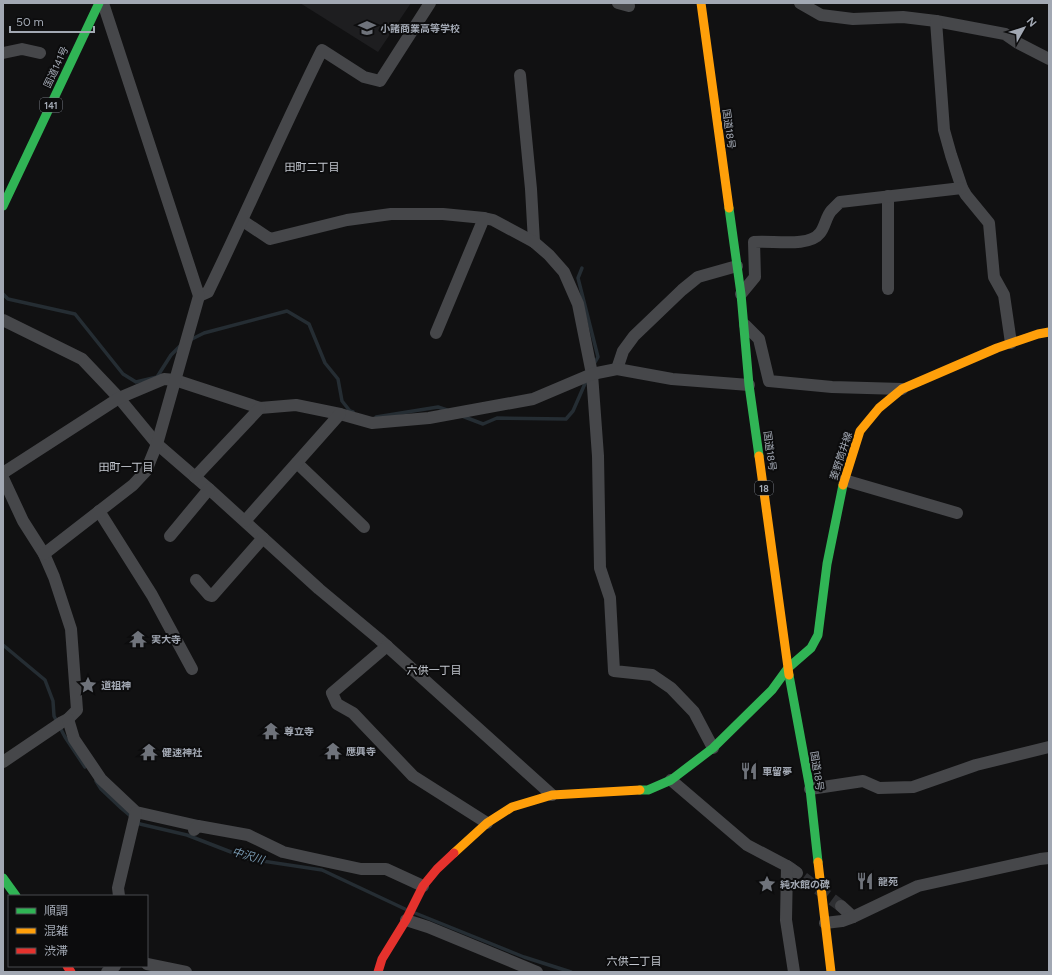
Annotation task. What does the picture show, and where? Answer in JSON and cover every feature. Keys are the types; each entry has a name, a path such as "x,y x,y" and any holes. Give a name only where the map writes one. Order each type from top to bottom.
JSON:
{"main road":[{"name":"国道141号","path":"3,206 99,3"},
{"name":"国道18号","path":"701,3 741,294 749,385 788,668 810,789 831,972"},
{"name":"菱野筒井線","path":"378,972 382,959 406,919 423,886 438,868 487,822 512,807 552,795 648,790 671,780 714,748 772,690 788,668 811,648 818,634 827,564 844,480 860,431 879,408 902,389 965,361 1011,343 1049,332"},
{"path":"3,878 15,895"}],"street":[{"path":"44,554 133,485 146,471 157,444 199,296 102,3"},
{"path":"199,296 208,292 243,221 302,89 322,50 364,77 380,81 430,3"},
{"path":"701,3 707,3"},
{"path":"800,3 821,15 853,19 903,17 1005,34 1018,43 1049,59"},
{"path":"936,22 944,130 950,155 962,188 989,223 994,277 1004,295 1011,343"},
{"path":"3,53 22,49 40,54"},
{"path":"520,74 531,188 534,242"},
{"path":"741,294 755,277 754,242 764,241 783,243 811,240 820,234 831,211 840,202 962,188"},
{"path":"888,196 888,289"},
{"path":"243,221 270,239 347,220 391,214 443,214 484,218 493,220 534,242 549,255 564,272 578,304 592,374 598,456 600,568 610,598 614,671 652,675 671,688 694,712 714,748"},
{"path":"436,333 484,218"},
{"path":"617,369 623,351 634,336 682,290 698,277 737,266"},
{"path":"3,320 82,359 119,398 157,444 245,521 319,589 387,646 552,795"},
{"path":"744,324 759,338 769,381 832,387 902,389"},
{"path":"3,473 119,398 164,378 175,380 260,408 296,405 340,414 372,423 428,418 533,399 592,374 617,369 672,379 749,385"},
{"path":"195,477 260,408"},
{"path":"245,521 340,414"},
{"path":"297,463 364,527"},
{"path":"3,478 23,521 44,554 54,576 71,629 77,710 65,720 3,762"},
{"path":"844,480 956,513"},
{"path":"170,536 209,489"},
{"path":"99,511 152,595 192,670"},
{"path":"196,580 209,595 212,596 263,538"},
{"path":"387,646 332,693 337,704 353,713 413,776 487,822"},
{"path":"65,720 74,738 101,779 136,813 196,828 248,835 283,852 361,869 386,869 423,886"},
{"path":"810,789 863,781 879,788 913,787 976,765 1049,747"},
{"path":"671,780 747,845 787,866 797,873"},
{"path":"119,895 118,888 136,813"},
{"path":"825,923 842,921 854,917 918,886 1032,860 1049,858"},
{"path":"787,866 786,920 794,972"},
{"path":"841,906 854,917"},
{"path":"406,919 537,972"},
{"path":"148,964 186,972"}],"shaded area":[{"name":"小諸商業高等学校","path":"300,3 411,3 378,52"}],"waterway":[{"path":"582,268 578,278 598,357 594,364"},
{"path":"3,294 8,299 75,314 123,374 136,382 157,377 171,355 181,345"},
{"path":"190,340 204,333 287,311 309,324 325,363 338,379 342,401 350,411 353,412"},
{"path":"462,416 483,424 497,418 566,419 573,411 587,379"},
{"path":"376,417 438,407 447,410"},
{"name":"中沢川","path":"3,645 45,680 53,701 54,716 65,737 85,767"},
{"name":"中沢川","path":"96,781 101,789 140,824 187,835 249,859 322,870 405,909"},
{"name":"中沢川","path":"415,913 524,957 571,972"}],"tunnel":[{"path":"789,867 841,906"}],"traffic: fast":[{"path":"3,206 99,3"},
{"path":"729,208 741,294 749,385 759,456"},
{"path":"640,790 648,790 671,780 713,748 772,690 788,668 811,648 818,635 827,564 843,485"},
{"path":"789,675 810,789 818,862"},
{"path":"3,878 15,895"}],"traffic: slow":[{"path":"701,3 729,208"},
{"path":"843,485 860,431 879,408 902,389 997,348 1038,334 1049,332"},
{"path":"759,456 789,675"},
{"path":"454,853 487,823 512,807 552,795 640,790"},
{"path":"818,862 831,972"}],"traffic: jam":[{"path":"378,972 382,959 406,920 423,886 437,869 454,853"},
{"path":"68,967 71,972"}],"place":[{"name":"小諸商業高等学校","path":"367,28"},
{"name":"実大寺","path":"138,639"},
{"name":"道祖神","path":"88,685"},
{"name":"尊立寺","path":"271,731"},
{"name":"應興寺","path":"333,751"},
{"name":"健速神社","path":"149,752"},
{"name":"車留夢","path":"749,771"},
{"name":"龍苑","path":"865,881"},
{"name":"純水館の碑","path":"767,884"}],"district":[{"name":"田町二丁目","path":"312,167"},
{"name":"田町一丁目","path":"126,467"},
{"name":"六供一丁目","path":"434,670"},
{"name":"六供二丁目","path":"634,961"}]}
